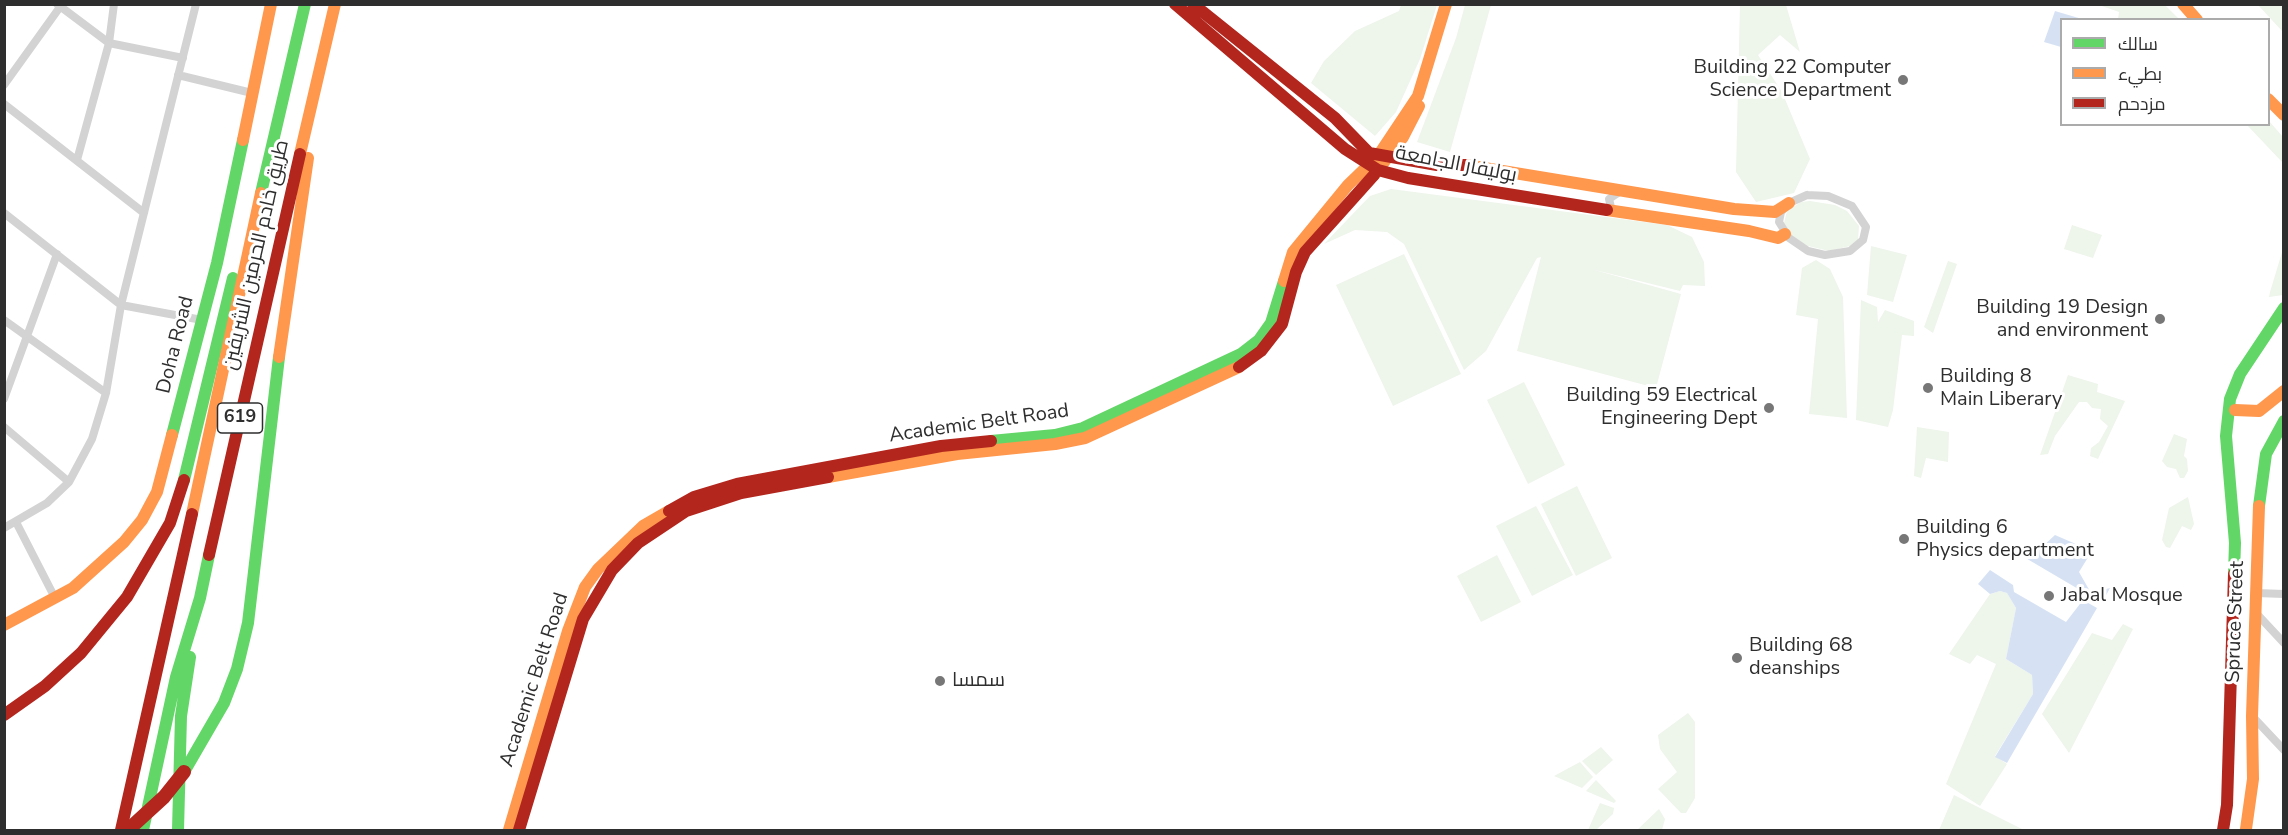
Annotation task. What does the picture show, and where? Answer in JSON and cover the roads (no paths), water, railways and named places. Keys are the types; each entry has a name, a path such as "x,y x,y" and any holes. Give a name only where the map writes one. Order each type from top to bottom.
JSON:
{"main road":[{"name":"Doha Road","path":"4,625 73,588 124,542 142,520 158,492 202,320 271,4"},
{"name":"طريق خادم الحرمين الشريفين","path":"121,831 155,686 278,116 305,4"},
{"name":"طريق خادم الحرمين الشريفين","path":"143,831 176,677 200,598 262,309 335,4"},
{"name":"بوليفار الجامعة","path":"1175,4 1345,149 1378,162 1408,178 1619,213 1749,231 1778,238 1785,234"},
{"name":"بوليفار الجامعة","path":"1194,4 1335,118 1378,162 1467,165 1751,211 1776,212 1789,203"},
{"name":"Academic Belt Road","path":"510,831 568,631 585,587 597,569 644,526 694,497 736,484 941,446 1055,435 1083,428 1228,362 1250,348 1271,323 1293,252 1348,185 1378,162 1418,96 1446,4"},
{"name":"Academic Belt Road","path":"519,831 583,619 612,570 645,537 686,511 741,493 957,454 1085,438 1253,358 1272,340 1282,324 1296,272 1305,252 1411,124 1434,67 1450,4"},
{"path":"2174,4 2186,18"},
{"path":"2183,4 2194,18"},
{"path":"128,831 164,797 184,772 224,703 237,669 248,623 273,401 331,21"},
{"path":"2270,101 2283,115"},
{"path":"2270,111 2283,124"},
{"path":"4,715 45,686 81,653 127,597 170,523 186,475 236,266 278,116"},
{"path":"2223,831 2227,805 2235,543 2227,427 2230,399 2240,374 2283,308"},
{"path":"2229,831 2233,803 2242,534 2232,430 2235,410 2247,375 2283,322"},
{"path":"2235,410 2259,411 2283,391"},
{"name":"Spruce Street","path":"2246,830 2253,779 2252,716 2262,471 2272,440 2283,421"},
{"path":"178,831 181,716 200,598"}],"street":[{"path":"76,160 109,43 114,4"},
{"path":"4,528 47,503 69,482 92,439 106,393 122,305 196,4"},
{"path":"4,85 58,6 109,43 183,58"},
{"path":"178,75 252,93"},
{"path":"5,106 144,213"},
{"path":"1619,213 1611,207 1609,199 1621,191"},
{"path":"1807,195 1838,200 1852,206 1866,226 1863,240 1850,251 1825,255 1798,246 1785,234 1779,222 1781,212 1789,203 1807,195"},
{"path":"4,213 122,305 202,320"},
{"path":"4,399 57,254"},
{"path":"4,320 106,393"},
{"path":"4,427 69,482"},
{"path":"16,522 55,598"},
{"path":"2256,593 2283,594"},
{"path":"2256,613 2283,644"},
{"path":"2252,716 2283,750"}],"water":[{"path":"2055,11 2079,18 2060,18 2060,47 2044,42"},
{"path":"2055,535 2092,551 2079,572 2091,593 2110,588 2102,603 2012,550 2014,545 2028,550 2043,546"},
{"path":"1990,570 2013,585 2014,592 2066,622 2083,600 2097,608 2007,763 1995,757 2033,694 2032,675 2006,659 2016,608 2007,593 2000,591 1990,594 1978,584"}],"place":[{"name":"Building 22 Computer Science Department","path":"1903,80"},
{"name":"Building 19 Design and environment","path":"2160,319"},
{"name":"Building 8 Main Liberary","path":"1928,388"},
{"name":"Building 59 Electrical Engineering Dept","path":"1769,408"},
{"name":"Building 6 Physics department","path":"1904,539"},
{"name":"Jabal Mosque","path":"2049,596"},
{"name":"Building 68 deanships","path":"1737,658"},
{"name":"سمسا","path":"940,681"}]}
